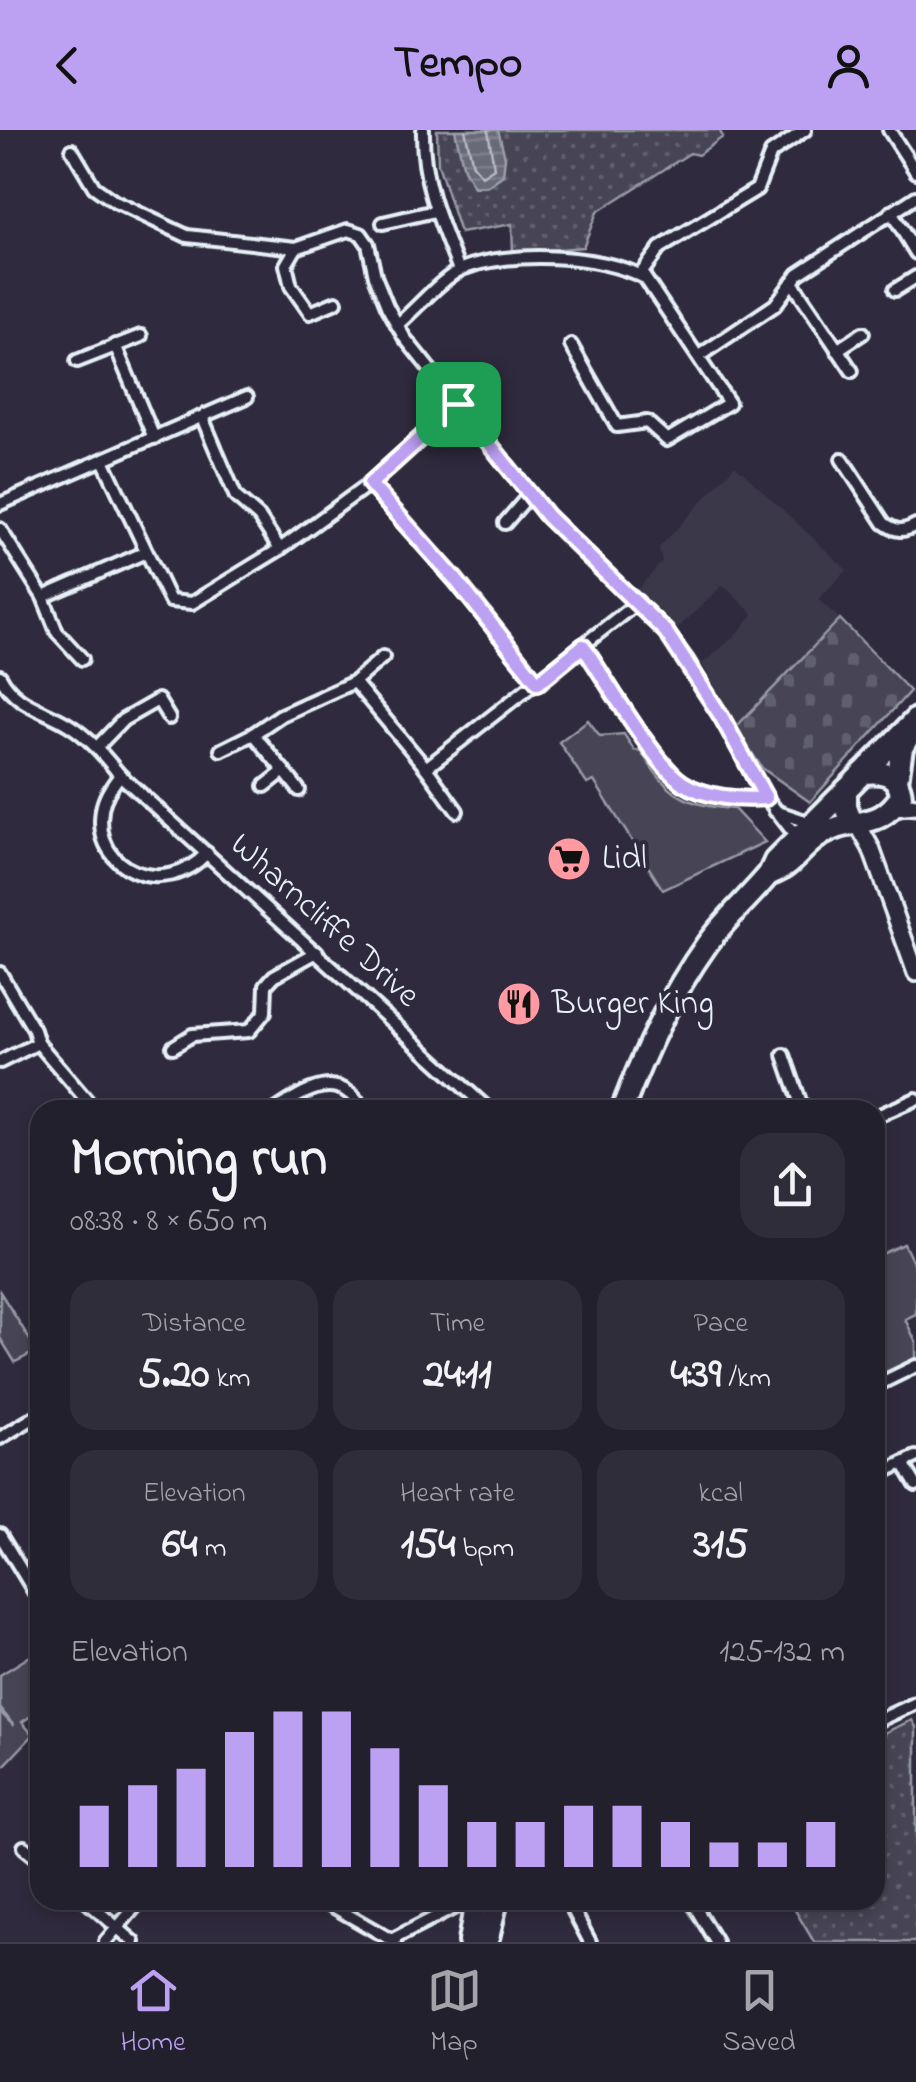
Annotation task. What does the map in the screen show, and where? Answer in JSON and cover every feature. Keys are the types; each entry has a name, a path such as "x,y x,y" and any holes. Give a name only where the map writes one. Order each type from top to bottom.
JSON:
{"highway":[{"path":"626,1100 672,996 708,942 769,874 786,868 806,836 846,790 916,721"},
{"path":"901,802 902,748 916,721"},
{"path":"862,773 886,772 901,802"},
{"path":"846,790 846,807 855,824"},
{"path":"806,836 817,837 855,824 901,802"},
{"path":"469,1942 472,1910"},
{"path":"487,1942 495,1910"}],"street":[{"path":"424,130 422,162 435,211 460,270"},
{"path":"640,275 660,248 756,189 771,153 805,130"},
{"path":"889,130 916,172"},
{"path":"72,150 94,187 145,217 188,236 296,248 348,230 360,234 368,244 375,276 397,325 547,516 638,602 687,660 774,810 806,836"},
{"path":"699,356 775,306 798,274 916,196"},
{"path":"384,223 435,211"},
{"path":"891,212 916,252"},
{"path":"296,248 286,264 291,286 310,313 336,302"},
{"path":"397,325 460,270 540,258 593,258 640,275 659,294 730,404 667,440 647,422 617,426 571,345"},
{"path":"895,290 916,277"},
{"path":"792,282 852,371"},
{"path":"837,350 863,332"},
{"path":"76,361 141,336"},
{"path":"115,345 154,438"},
{"path":"0,504 246,398"},
{"path":"103,460 170,601 192,603 280,549 370,484 458,404"},
{"path":"202,417 236,497 259,516 280,549"},
{"path":"842,459 884,523 892,530 904,531 916,525"},
{"path":"370,484 456,580 538,683"},
{"path":"506,523 530,494"},
{"path":"0,529 44,597 57,632 82,658"},
{"path":"44,597 146,552"},
{"path":"426,768 638,602"},
{"path":"583,646 656,754 685,784 736,798 766,798"},
{"path":"221,750 281,715 354,682 383,658"},
{"name":"Wharncliffe Drive","path":"0,676 8,692 25,705 71,726 97,747 120,776 478,1100"},
{"path":"354,682 426,768 456,812"},
{"path":"97,747 123,720 158,700 169,718"},
{"path":"254,734 298,790"},
{"path":"265,786 284,772"},
{"path":"120,776 107,794 102,811 102,830 118,860 145,876 158,878 184,872 207,853"},
{"path":"871,848 901,802"},
{"path":"774,810 806,836"},
{"path":"855,824 871,848 915,966"},
{"path":"173,1047 192,1035 248,1031 265,1012 266,985 274,976 316,952"},
{"path":"0,973 38,1043 86,1100"},
{"path":"0,1062 38,1043"},
{"path":"784,1055 800,1100"},
{"path":"295,1100 321,1086 338,1086 357,1100"},
{"path":"885,1114 916,1100"},
{"path":"885,1381 916,1366"},
{"path":"0,1438 30,1420"},
{"path":"885,1471 916,1457"},
{"path":"903,1463 916,1485"},
{"path":"0,1536 30,1585"},
{"path":"885,1715 916,1703"},
{"path":"24,1846 30,1851"},
{"path":"97,1910 134,1942"},
{"path":"105,1942 132,1910"},
{"path":"340,1910 394,1941 454,1910"},
{"path":"573,1910 590,1942"},
{"path":"697,1910 716,1942"}],"shaded area":[{"path":"735,465 847,570 818,599 840,619 735,728 702,664 737,634 753,614 723,585 675,631 636,591 662,562 659,548"}],"green space":[{"path":"437,130 719,130 723,137 698,155 690,153 597,212 583,247 513,253 512,224 460,233 438,164"},
{"path":"840,619 910,691 810,802 762,768 735,728"},
{"path":"588,720 600,736 624,734 634,750 641,751 678,795 702,805 734,809 765,842 663,890 594,781 587,784 559,742"},
{"path":"904,1244 916,1269 916,1314 905,1319 916,1342 916,1358 885,1372 885,1253"},
{"path":"0,1292 30,1340 30,1354 15,1362 0,1338"},
{"path":"30,1656 30,1717 22,1722 30,1738 0,1770 0,1712 14,1726 0,1708 0,1675"},
{"path":"912,1720 916,1727 916,1942 814,1942 795,1910 885,1910 885,1732"}],"water":[{"path":"455,130 498,130 505,157 503,175 488,186 474,187 464,169"}],"place":[{"name":"Lidl","path":"569,859"},
{"name":"Burger King","path":"519,1004"}],"route":[{"path":"458,404 547,516 666,632 721,716 766,798 710,793 685,784 670,772 583,646 538,683 456,580 370,484 458,404"}]}
